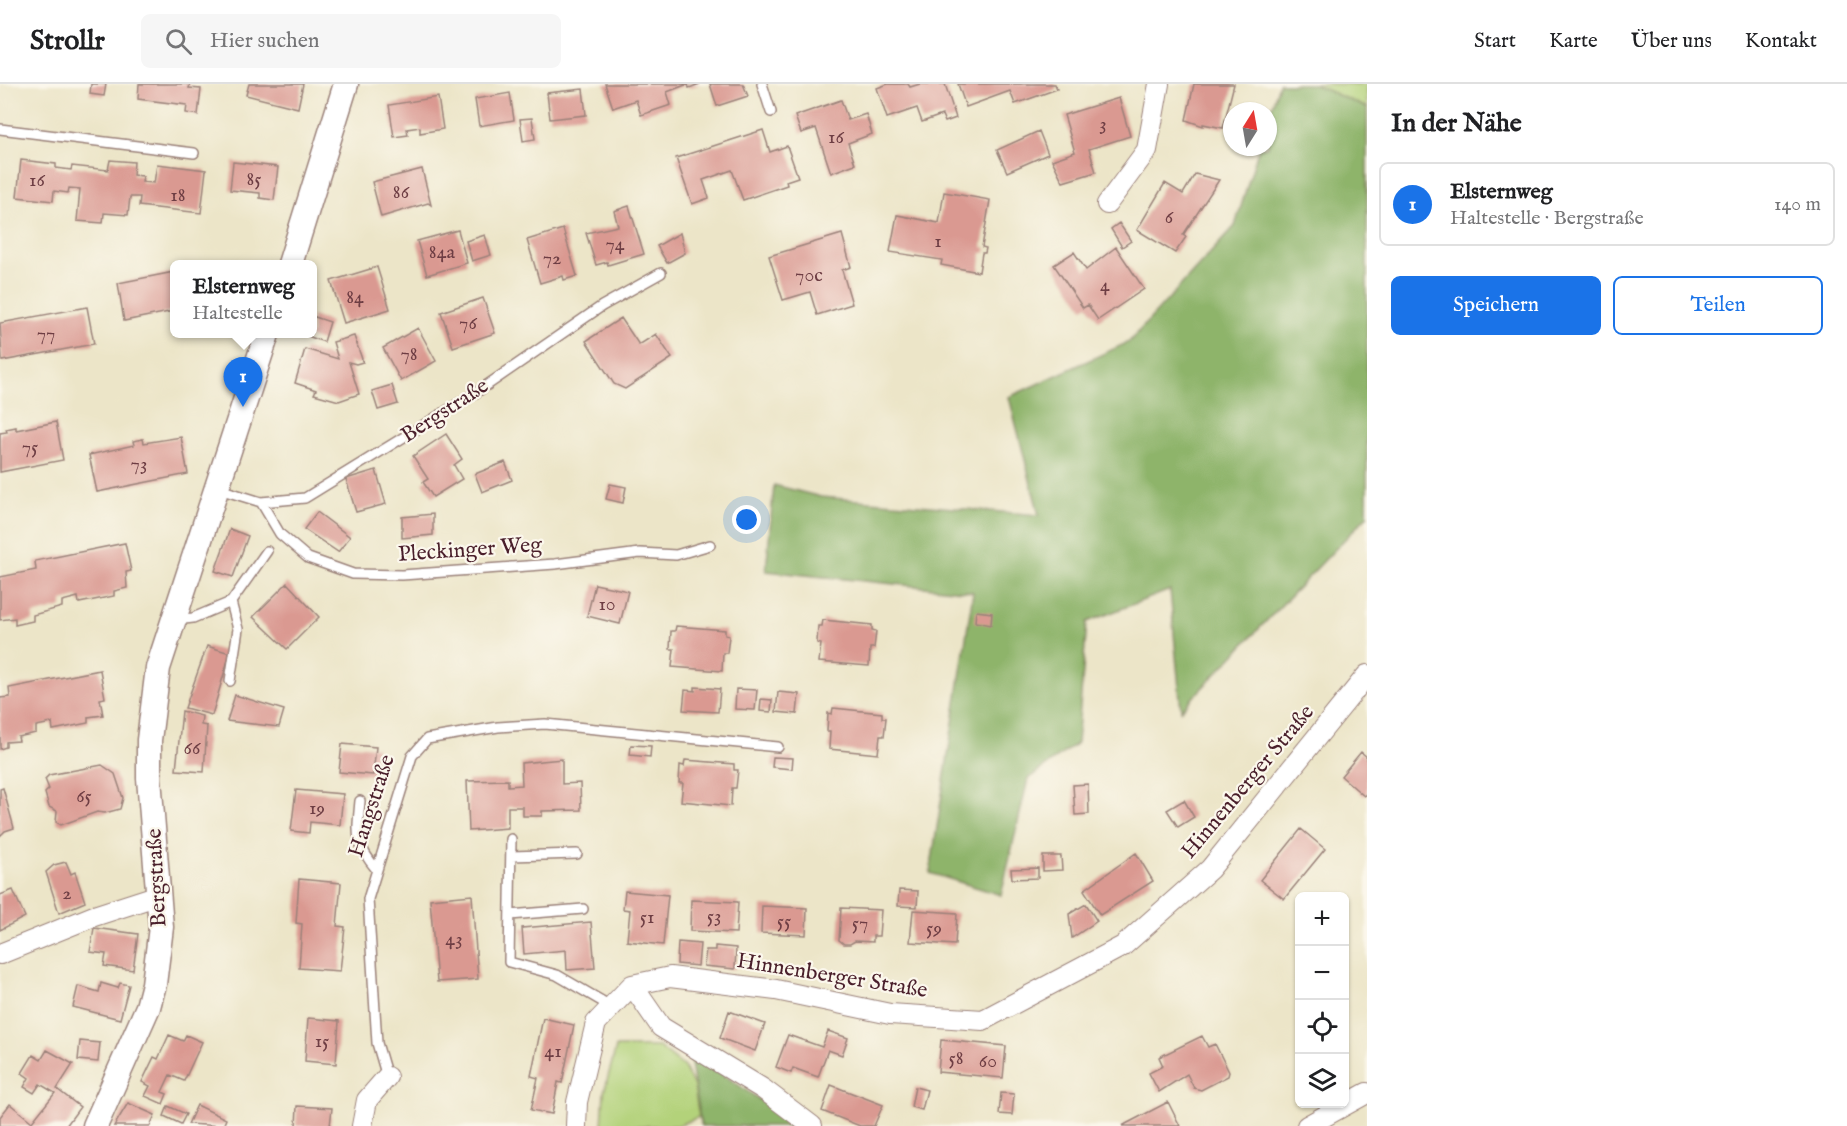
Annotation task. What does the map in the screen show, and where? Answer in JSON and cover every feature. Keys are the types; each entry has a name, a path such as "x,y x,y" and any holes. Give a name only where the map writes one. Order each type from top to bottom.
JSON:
{"street":[{"path":"291,260 346,84"},
{"path":"1107,204 1147,150 1159,84"},
{"name":"Bergstraße","path":"95,1126 136,1037 154,984 161,927 149,778 149,740 158,668 265,338"},
{"name":"Hinnenberger Straße","path":"632,985 669,976 776,990 890,1014 984,1020 1123,946 1210,869 1367,675"},
{"path":"0,954 94,916 159,895"},
{"path":"576,1126 577,1102 596,1023 632,985 661,1027 764,1089 812,1126"},
{"name":"Hangstraße","path":"362,1126 367,1100 387,1077"},
{"path":"1307,1126 1367,1094"}],"lane":[{"path":"762,84 771,112"},
{"path":"0,129 194,153"},
{"name":"Bergstraße","path":"217,488 261,502 305,498 477,392 602,306 661,273"},
{"name":"Pleckinger Weg","path":"261,502 280,534 308,558 353,574 402,575 555,564 640,553 676,555 710,545"},
{"path":"172,621 193,618 231,602 267,551"},
{"path":"230,681 238,629 231,602"},
{"name":"Hangstraße","path":"387,1077 377,1043 368,899 412,756 427,739 498,727 545,724 778,747"},
{"path":"360,801 357,839 363,853 377,870"},
{"path":"511,839 509,962 557,975 612,1007"},
{"path":"511,856 577,854"},
{"path":"510,915 583,909"}],"green space":[{"path":"1279,84 1313,84 1367,108 1367,516 1181,710 1170,590 1087,622 1077,743 1028,779 1001,895 930,873 973,592 766,571 774,485 821,497 1039,515 1009,397 1129,342 1235,226 1256,156 1277,156 1277,102 1273,102"},
{"path":"1313,84 1367,84 1367,108"},
{"path":"616,1047 659,1047 684,1067 694,1086 699,1117 676,1126 602,1126 604,1092"},
{"path":"689,1051 798,1126 701,1126"}],"building":[{"path":"91,84 106,84 104,96 90,94"},
{"path":"139,84 190,84 189,88 201,89 198,115 186,113 187,105 138,99"},
{"path":"249,84 303,84 298,108 246,95"},
{"path":"605,84 688,84 667,92 671,105 641,115 636,100 613,108"},
{"path":"688,84 700,84 689,88"},
{"path":"710,84 743,84 748,96 717,106"},
{"path":"888,84 908,84 910,87 920,84 945,84 956,118 945,122 942,115 922,122 917,108 887,118 877,88"},
{"path":"958,84 1055,84 1057,89 1015,104 1010,91 966,107"},
{"path":"1194,84 1234,84 1230,102 1223,102 1223,128 1203,124 1203,126 1186,120"},
{"path":"583,89 586,115 550,119 547,93"},
{"path":"510,93 514,120 479,126 475,99"},
{"path":"438,97 443,129 420,133 420,127 407,129 408,135 394,137 389,105"},
{"path":"1119,98 1130,136 1089,149 1096,172 1063,182 1052,160 1075,152 1064,115"},
{"path":"841,100 848,120 866,114 872,134 848,143 855,164 831,173 816,128 801,133 795,116"},
{"path":"532,118 535,139 523,141 520,119"},
{"path":"763,130 770,152 787,146 798,177 786,181 787,185 743,200 732,170 703,180 709,198 692,204 676,158"},
{"path":"1039,131 1048,154 1007,172 997,150"},
{"path":"21,160 56,164 56,168 71,170 72,166 108,170 110,160 134,162 133,175 143,176 142,182 154,183 157,164 206,170 201,213 139,206 140,197 130,197 128,215 104,213 103,223 77,221 80,189 69,188 68,193 54,191 53,201 17,197"},
{"path":"233,162 278,167 274,200 260,198 260,193 230,190"},
{"path":"422,169 431,205 428,203 381,217 372,182"},
{"path":"1195,174 1219,180 1183,235 1186,237 1175,253 1137,230 1165,183 1183,194"},
{"path":"944,192 990,200 982,247 986,248 985,253 982,253 979,272 941,265 942,260 890,252 897,215 939,223"},
{"path":"629,206 644,254 608,265 607,262 596,265 586,233 618,226 614,211"},
{"path":"1119,223 1131,241 1122,247 1111,229"},
{"path":"563,229 577,276 564,280 563,276 540,283 527,240"},
{"path":"458,230 467,263 427,275 417,241"},
{"path":"680,233 685,253 667,263 657,246"},
{"path":"842,234 851,267 842,270 852,304 817,315 810,292 783,300 769,256"},
{"path":"485,235 491,255 472,261 466,241"},
{"path":"1116,247 1144,289 1098,320 1088,305 1083,308 1054,265 1074,252 1086,270"},
{"path":"377,267 390,309 344,323 331,281"},
{"path":"170,273 170,312 124,321 118,283"},
{"path":"483,298 495,333 453,347 441,312"},
{"path":"87,307 94,344 2,361 0,323"},
{"path":"317,318 330,322 324,342 313,338 317,338"},
{"path":"621,318 639,345 656,334 672,358 625,389 614,384 586,341"},
{"path":"418,328 436,361 401,381 383,348"},
{"path":"354,336 363,362 356,364 349,362 359,394 339,401 314,394 316,390 295,383 305,349 338,359 333,342"},
{"path":"392,385 398,404 378,410 372,391"},
{"path":"56,422 63,460 0,472 0,433 16,427 16,430"},
{"path":"446,434 462,459 454,465 462,479 433,497 423,482 428,479 413,456"},
{"path":"181,437 188,474 97,492 89,455 134,445 133,441 143,439 144,443"},
{"path":"505,462 512,480 482,492 475,474"},
{"path":"376,470 386,504 356,512 346,479"},
{"path":"610,484 626,487 623,503 606,499"},
{"path":"317,512 350,537 338,552 304,529"},
{"path":"433,514 433,535 402,538 402,517"},
{"path":"230,529 248,536 233,577 215,571"},
{"path":"125,543 131,571 126,572 127,588 114,591 114,596 79,603 78,597 62,601 62,607 33,615 33,621 15,625 15,618 0,620 0,577 36,570 35,561"},
{"path":"287,583 319,617 287,649 253,617"},
{"path":"595,584 628,591 620,624 587,616"},
{"path":"976,611 992,613 991,625 975,622"},
{"path":"823,620 872,625 872,630 876,631 874,648 870,648 869,666 819,662 821,644 817,643 818,626 822,626"},
{"path":"676,626 725,630 725,635 729,636 727,653 723,653 722,671 672,667 674,649 670,649 671,631 675,631"},
{"path":"207,646 230,653 212,715 185,708"},
{"path":"100,670 105,698 100,699 103,715 88,717 88,723 53,730 52,723 36,726 36,733 18,737 19,741 6,742 6,747 0,749 0,698 10,697 9,688"},
{"path":"695,687 720,689 718,712 683,710 685,690 695,691"},
{"path":"736,689 757,690 755,710 735,709"},
{"path":"778,692 799,694 797,714 776,712"},
{"path":"235,695 284,710 279,727 227,721"},
{"path":"761,699 772,700 771,712 760,711"},
{"path":"833,708 882,713 882,718 886,718 884,736 880,736 878,754 829,749 828,713 832,714"},
{"path":"182,711 202,716 201,725 207,726 204,772 176,770"},
{"path":"342,744 376,747 373,775 339,772"},
{"path":"631,745 651,746 650,757 630,755"},
{"path":"1361,752 1367,757 1367,793 1364,796 1341,776"},
{"path":"773,757 793,758 792,769 772,767"},
{"path":"562,759 562,784 580,783 581,810 542,811 542,816 523,816 523,807 508,807 508,828 469,831 467,781 508,780 508,786 522,785 521,763"},
{"path":"685,760 734,764 734,770 738,770 736,788 732,788 731,806 681,801 683,783 679,783 680,765 684,766"},
{"path":"102,765 115,774 123,798 120,809 105,813 97,812 61,825 56,822 57,811 49,807 45,793 49,789 45,779 49,775"},
{"path":"1088,784 1089,814 1075,815 1073,785"},
{"path":"3,788 14,828 5,831 0,836 0,789"},
{"path":"296,790 343,794 340,825 310,822 309,833 291,831"},
{"path":"1184,800 1194,817 1178,827 1167,810"},
{"path":"1301,829 1325,849 1284,899 1260,880"},
{"path":"1136,853 1153,881 1100,915 1084,890"},
{"path":"1043,856 1061,856 1062,870 1043,871"},
{"path":"66,862 71,874 75,872 85,902 59,913 46,872 54,865"},
{"path":"1038,868 1038,878 1012,879 1011,869"},
{"path":"299,879 341,883 337,926 345,927 340,971 299,968 302,924 296,923"},
{"path":"13,890 25,917 0,930 0,895"},
{"path":"899,890 918,891 917,907 898,906"},
{"path":"625,891 668,895 663,945 627,941 630,910 623,909"},
{"path":"472,895 478,979 437,982 430,899"},
{"path":"691,900 738,902 736,933 690,931"},
{"path":"1086,904 1097,921 1072,938 1069,914"},
{"path":"762,906 807,908 806,935 761,933"},
{"path":"841,908 881,910 879,936 873,936 873,942 855,941 844,944 839,940"},
{"path":"913,910 957,913 955,945 910,942"},
{"path":"591,922 595,968 567,970 566,950 524,954 522,928"},
{"path":"94,928 138,934 133,970 104,966 106,954 90,952"},
{"path":"678,942 700,944 698,966 677,964"},
{"path":"715,946 736,948 735,969 704,966 706,950 715,950"},
{"path":"101,983 118,988 120,983 129,985 120,1019 73,1007 78,986 99,992"},
{"path":"729,1011 765,1024 755,1051 720,1038"},
{"path":"308,1018 339,1021 336,1064 305,1061"},
{"path":"543,1018 574,1025 562,1083 558,1082 552,1114 531,1110 538,1078 531,1076"},
{"path":"828,1031 848,1038 842,1055 828,1050 818,1077 793,1068 791,1073 776,1067 788,1035 822,1047"},
{"path":"169,1035 183,1041 186,1035 202,1042 184,1081 170,1075 162,1092 167,1094 163,1104 145,1096 150,1086 142,1082 154,1057 158,1059"},
{"path":"1202,1036 1208,1047 1215,1044 1229,1072 1228,1076 1201,1090 1194,1088 1187,1074 1159,1092 1149,1073 1163,1066 1159,1057"},
{"path":"941,1040 1006,1046 1003,1078 938,1072"},
{"path":"80,1041 100,1043 98,1062 78,1060"},
{"path":"47,1050 73,1064 57,1089 80,1107 66,1126 0,1126 0,1117 10,1104 32,1122 55,1093 40,1084 34,1093 24,1087 29,1078 22,1073 33,1055 41,1060"},
{"path":"831,1085 883,1105 874,1126 860,1126 822,1111"},
{"path":"915,1087 927,1090 922,1110 911,1107"},
{"path":"1001,1093 1014,1094 1012,1115 999,1114"},
{"path":"1168,1102 1180,1126 1122,1126"},
{"path":"128,1103 155,1115 150,1126 114,1126"},
{"path":"197,1105 226,1119 223,1126 188,1124"},
{"path":"168,1106 186,1114 181,1124 164,1116"},
{"path":"297,1106 332,1108 330,1126 296,1126"}],"place":[{"name":"Elsternweg","path":"243,407"}]}
